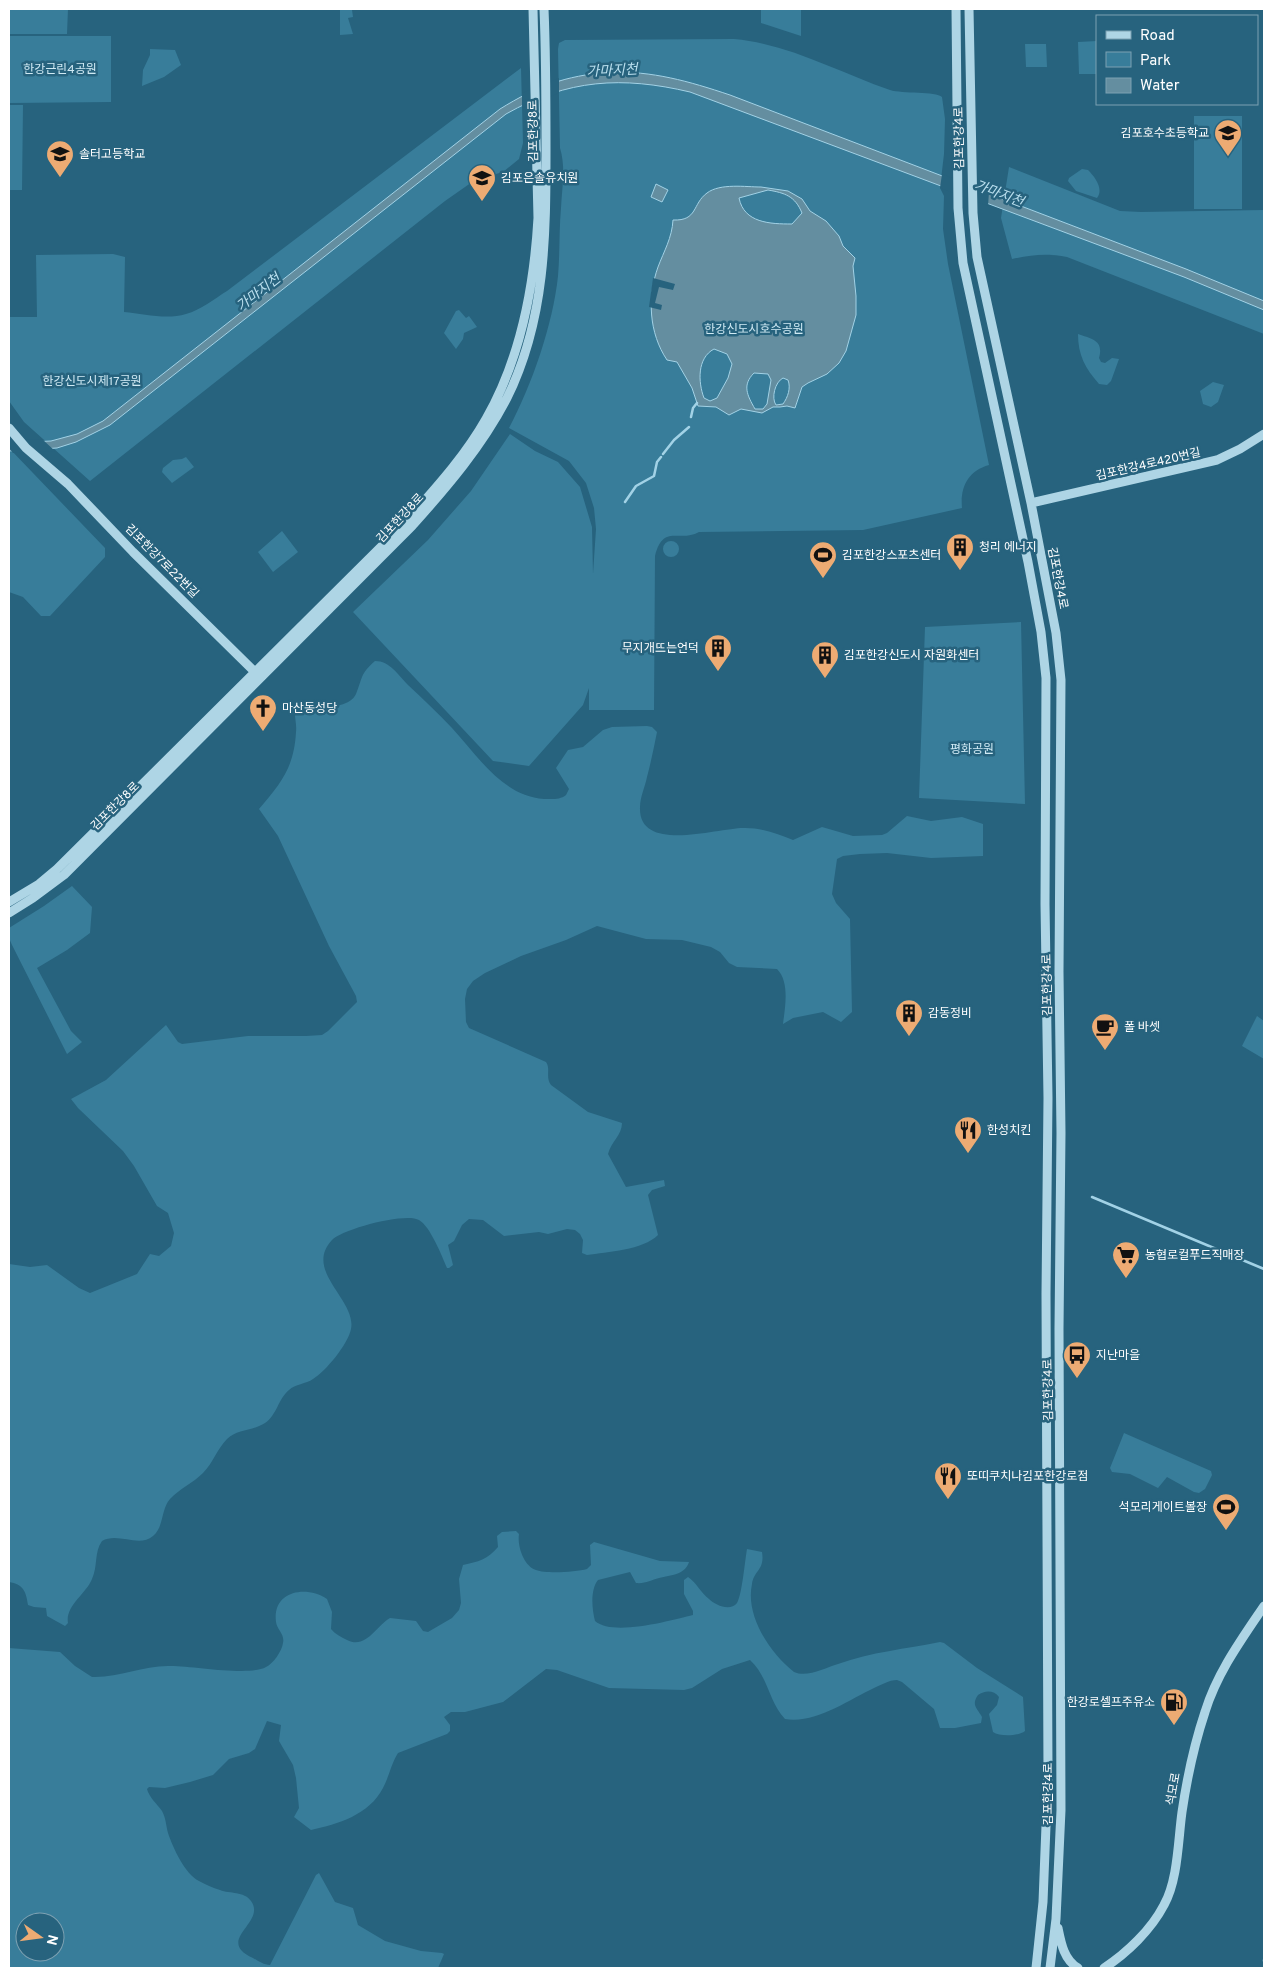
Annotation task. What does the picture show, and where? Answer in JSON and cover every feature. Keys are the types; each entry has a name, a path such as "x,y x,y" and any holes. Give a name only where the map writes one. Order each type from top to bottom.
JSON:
{"street":[{"name":"김포한강8로","path":"9,913 64,875 258,675 404,524 438,486 486,420 511,365 528,304 536,250 538,218 533,9"},
{"name":"김포한강8로","path":"9,902 39,884 57,869 412,526 448,486 480,444 508,396 528,343 541,279 545,251 546,217 544,9"},
{"name":"김포한강4로","path":"956,9 958,208 963,263 1026,553 1041,632 1046,678 1048,1775 1043,1902 1036,1968"},
{"name":"김포한강4로","path":"969,9 973,213 980,274 1031,503 1056,633 1061,680 1059,972 1061,1124 1059,1329 1061,1810 1056,1919 1050,1968"},
{"name":"김포한강7로22번길","path":"9,428 26,448 68,484 133,552 258,675"},
{"name":"김포한강4로420번길","path":"1031,503 1217,460 1240,449 1264,434"},
{"name":"석모로","path":"1104,1968 1118,1958 1154,1920 1170,1892 1187,1783 1205,1710 1222,1670 1264,1606"},
{"path":"1056,1919 1063,1949 1072,1965 1078,1968"},
{"path":"1109,1968 1118,1958"}],"green space":[{"path":"9,9 68,9 67,34 9,34"},
{"path":"340,9 354,9 352,10 353,17 348,18 353,34 340,35"},
{"path":"761,9 801,9 801,36 761,23"},
{"name":"한강근린4공원","path":"9,36 111,36 111,102 9,103"},
{"name":"한강신도시호수공원","path":"734,39 754,42 794,53 890,90 933,94 942,97 945,119 944,154 940,188 944,196 943,229 948,264 989,465 976,471 967,481 962,493 962,508 863,530 699,532 692,535 667,537 658,546 655,556 654,710 589,710 589,688 583,705 529,766 493,761 353,612 428,540 471,491 510,434 535,451 558,462 580,487 592,527 593,574 596,529 594,508 586,483 569,461 509,428 526,393 540,354 551,314 558,276 563,185 560,148 559,43 565,40"},
{"path":"1096,41 1096,74 1079,74 1078,42"},
{"path":"1025,44 1046,44 1047,67 1026,67"},
{"path":"150,49 175,50 181,65 164,77 142,86 143,70 150,55"},
{"name":"한강신도시제17공원","path":"521,68 523,143 519,159 503,172 475,180 445,201 90,481 24,422 9,401 9,317 37,317 36,255 113,254 125,257 124,312 163,317 179,316 192,312 227,291"},
{"path":"9,105 23,105 22,190 9,190"},
{"path":"1194,116 1242,116 1242,209 1194,209"},
{"path":"1009,167 1120,211 1264,210 1264,334 1067,257 1039,255 1012,259 1001,218"},
{"path":"1082,169 1088,170 1098,183 1100,191 1097,198 1076,191 1068,181 1069,178"},
{"path":"459,310 466,318 469,316 477,327 464,333 463,339 456,349 444,333 456,311"},
{"path":"1078,334 1096,341 1100,347 1099,358 1101,362 1105,363 1112,358 1119,359 1111,381 1107,385 1099,384 1086,367 1079,348"},
{"path":"1213,382 1224,385 1218,402 1211,407 1203,404 1200,391"},
{"path":"9,448 105,548 105,557 50,616 41,616 23,597 9,592"},
{"path":"186,457 194,467 172,483 162,472 163,468 173,460"},
{"path":"282,531 298,552 273,572 258,552"},
{"path":"668,541 674,541 679,546 677,555 668,557 663,552 663,546"},
{"name":"평화공원","path":"1021,622 1025,804 919,798 925,627"},
{"path":"375,661 385,663 393,669 447,722 481,762 503,783 529,796 553,799 566,795 569,789 556,768 568,750 583,747 603,730 612,727 647,726 652,727 657,732 640,807 643,822 652,830 666,834 682,835 751,828 793,840 822,827 853,836 882,835 907,816 931,821 962,817 983,824 983,856 931,858 887,853 843,856 837,859 832,894 836,903 850,919 852,1012 841,1022 823,1012 793,1018 783,1024 785,988 784,981 777,969 737,967 729,963 720,952 711,947 682,940 646,939 597,926 566,940 521,956 485,973 473,981 467,989 465,999 466,1022 469,1028 546,1062 548,1079 551,1085 588,1112 622,1123 622,1127 608,1154 626,1187 664,1180 665,1186 652,1190 648,1195 658,1235 634,1247 587,1255 582,1253 583,1240 575,1230 567,1229 548,1234 539,1232 504,1236 483,1220 469,1219 462,1225 454,1241 448,1245 453,1265 449,1268 447,1268 427,1228 419,1220 401,1218 388,1220 360,1227 338,1236 332,1240 325,1252 324,1263 327,1274 351,1318 351,1329 346,1342 330,1364 318,1375 310,1381 294,1386 285,1394 269,1420 255,1427 235,1433 227,1439 203,1473 170,1499 159,1528 153,1536 141,1541 115,1538 102,1541 98,1550 92,1579 70,1611 68,1623 65,1626 47,1616 46,1608 28,1605 21,1586 9,1582 9,1264 30,1267 47,1265 79,1288 90,1293 137,1274 150,1254 159,1256 171,1246 174,1233 168,1213 157,1206 123,1151 71,1099 106,1080 166,1025 178,1042 182,1044 248,1036 322,1035 357,1002 356,996 329,946 278,836 259,809 280,783 289,765 295,745 295,709 298,707 330,707 346,703 356,694 364,673"},
{"path":"72,886 92,907 90,933 67,950 37,968 71,1031 82,1042 67,1054 12,945 9,938 9,928"},
{"path":"1257,1016 1264,1021 1264,1059 1242,1046"},
{"path":"1124,1433 1211,1471 1212,1475 1205,1489 1199,1493 1194,1492 1167,1477 1158,1488 1130,1474 1112,1472 1110,1468"},
{"path":"516,1531 519,1534 520,1550 528,1564 536,1570 547,1572 587,1569 591,1565 590,1545 594,1542 660,1561 689,1562 681,1572 645,1582 636,1583 630,1572 598,1580 593,1594 595,1621 604,1626 615,1628 643,1626 693,1615 693,1611 684,1594 684,1580 688,1577 706,1597 715,1603 723,1607 734,1606 739,1599 747,1549 762,1552 762,1563 752,1584 752,1609 761,1633 768,1644 776,1655 794,1672 805,1674 876,1654 940,1642 944,1643 977,1668 1023,1697 1025,1731 1009,1735 1000,1735 993,1732 989,1714 997,1705 999,1697 995,1693 989,1692 978,1695 975,1701 982,1717 981,1723 955,1728 940,1728 934,1709 902,1682 897,1680 882,1684 820,1715 797,1720 785,1719 775,1705 761,1674 750,1660 722,1669 692,1688 684,1690 609,1688 557,1670 546,1669 503,1702 465,1712 451,1712 444,1717 450,1725 450,1731 447,1734 398,1753 383,1788 370,1805 352,1817 332,1825 311,1830 294,1817 299,1808 296,1778 293,1765 279,1741 281,1725 267,1721 255,1749 249,1753 229,1759 213,1775 165,1788 149,1787 147,1789 151,1798 162,1811 173,1846 189,1873 209,1886 241,1894 251,1901 254,1909 253,1917 239,1938 238,1945 242,1951 261,1963 270,1965 316,1875 319,1873 335,1902 353,1908 358,1925 385,1941 421,1951 444,1954 438,1968 9,1968 9,1648 60,1652 75,1666 92,1677 111,1676 168,1666 233,1671 258,1670 266,1667 274,1660 282,1646 283,1637 276,1622 276,1612 279,1603 285,1597 301,1592 310,1592 327,1599 332,1612 331,1629 347,1640 360,1642 366,1639 390,1618 416,1621 423,1631 428,1632 452,1618 459,1610 461,1603 459,1579 463,1565 478,1561 490,1554 498,1547 497,1536 502,1532"}],"water":[{"path":"609,72 656,75 700,85 730,95 1186,269 1264,301 1264,310 1184,277 690,92 641,84 596,84 574,87 551,94 529,102 506,114 110,425 76,442 57,448 9,451 9,443 51,441 77,434 103,421 500,109 526,94 552,83 579,76"},
{"path":"656,184 668,190 662,202 651,197"},
{"path":"741,186 788,191 802,199 810,211 826,221 839,236 843,246 855,258 853,266 856,315 846,351 839,363 827,374 802,387 795,408 787,406 773,407 762,413 741,409 729,415 716,407 698,406 692,388 677,362 667,360 661,350 653,327 652,291 654,279 669,239 673,220 681,220 691,215 702,197 712,190","holes":["768,190 774,191 793,199 802,213 792,224 767,222 746,213 739,198","714,349 727,354 732,364 728,378 717,398 710,401 704,398 700,378 702,364 708,353","754,373 768,374 771,380 767,404 763,409 755,409 750,399 747,390 750,377","783,378 788,380 789,389 783,404 776,405 774,394 780,380"]}],"pier":[{"path":"559,78 559,93 522,108 522,93"},
{"path":"942,174 989,192 988,206 940,188"},
{"path":"653,278 675,284 673,290 659,287 655,303 662,305 661,310 649,307"},
{"path":"42,439 55,451 13,453 9,448 9,440"}],"waterway":[{"path":"691,417 693,408 697,403"},
{"path":"663,454 674,440 689,427"},
{"path":"625,502 636,486 654,476 657,462 661,457"},
{"path":"1092,1197 1264,1269"}],"place":[{"name":"김포호수초등학교","path":"1228,157"},
{"name":"솔터고등학교","path":"60,178"},
{"name":"김포은솔유치원","path":"482,202"},
{"name":"청리 에너지","path":"960,571"},
{"name":"김포한강스포츠센터","path":"823,579"},
{"name":"무지개뜨는언덕","path":"718,672"},
{"name":"김포한강신도시 자원화센터","path":"825,679"},
{"name":"마산동성당","path":"263,732"},
{"name":"감동정비","path":"909,1037"},
{"name":"폴 바셋","path":"1105,1051"},
{"name":"한성치킨","path":"968,1154"},
{"name":"농협로컬푸드직매장","path":"1126,1279"},
{"name":"지난마을","path":"1077,1379"},
{"name":"또띠쿠치나김포한강로점","path":"948,1500"},
{"name":"석모리게이트볼장","path":"1226,1531"},
{"name":"한강로셀프주유소","path":"1174,1726"}],"water label":[{"name":"가마지천","path":"612,70"},
{"name":"가마지천","path":"999,193"},
{"name":"가마지천","path":"258,292"}]}
